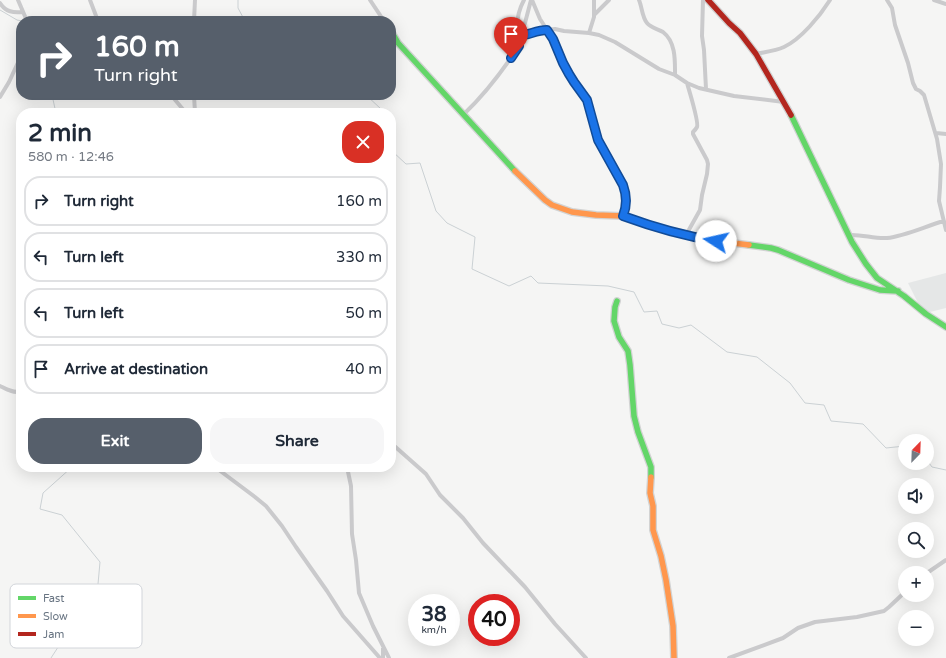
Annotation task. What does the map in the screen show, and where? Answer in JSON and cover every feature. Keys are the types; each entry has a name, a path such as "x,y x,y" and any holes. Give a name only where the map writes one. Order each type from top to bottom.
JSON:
{"street":[{"path":"18,0 24,16"},
{"path":"90,0 96,16"},
{"path":"194,16 195,0"},
{"path":"370,0 381,16"},
{"path":"464,114 497,78 519,46 517,30 518,19 524,0"},
{"path":"519,38 527,17 531,0"},
{"path":"531,0 540,19 553,39 569,74 587,100 598,140 625,191 626,206 623,216"},
{"path":"589,33 594,17 594,0"},
{"path":"594,14 609,0"},
{"path":"639,0 646,22 651,27 664,33 671,41 675,59 675,75"},
{"path":"703,0 702,36 706,89"},
{"path":"708,0 740,33 756,54 791,114 857,251 873,274 881,281 898,291 926,314 946,327"},
{"path":"756,54 789,44 807,29 830,0"},
{"path":"887,0 892,8 895,25 908,62 913,83 916,89 924,95 936,133 941,164 939,201 946,230"},
{"path":"934,0 946,4"},
{"path":"0,3 8,11 15,13 23,12"},
{"path":"519,38 538,31 555,29 599,35 615,42 652,65 695,86 734,96 784,102"},
{"path":"396,40 513,169 548,202 562,209 581,213 623,216 686,235 716,241 771,248 836,275 868,286 880,290 898,291"},
{"path":"0,96 16,67"},
{"path":"686,235 700,210 708,167 705,156 693,134 698,125 687,83"},
{"path":"175,100 182,108"},
{"path":"936,133 946,134"},
{"path":"849,235 886,238 944,221"},
{"path":"616,301 614,321 619,337 628,351 634,416 638,432 650,463 650,493 653,530 661,556 666,580 673,626 674,658"},
{"path":"0,386 16,392"},
{"path":"396,447 426,474 440,495 463,518 483,543 525,587 586,658"},
{"path":"221,472 266,506 327,591 342,616 380,658"},
{"path":"348,472 350,486 352,534 359,593 389,658"},
{"path":"934,568 946,560"},
{"path":"729,658 783,638 794,630 815,622 857,617 884,611 898,599"},
{"path":"383,645 383,658"}],"shaded area":[{"path":"946,273 946,308 922,314 908,283"}],"waterway":[{"path":"238,0 238,8 242,16"},
{"path":"0,10 16,19"},
{"path":"53,100 55,108"},
{"path":"371,100 380,108"},
{"path":"396,155 406,164 420,163 436,211 447,223 475,237 472,269 509,286 531,276 538,283 608,286 634,292 644,312 657,311 662,324 679,328 691,325 727,352 757,357 790,383 805,403 824,405 831,421 863,424 886,448 898,447"},
{"path":"934,467 946,470"},
{"path":"66,472 43,493 40,509 62,515 100,562 98,584"},
{"path":"51,658 57,648"}],"traffic: fast":[{"path":"396,40 515,171"},
{"path":"791,115 852,242 866,264 877,278 946,327"},
{"path":"749,245 778,250 849,280 880,290 898,291"},
{"path":"617,301 614,321 619,337 628,351 634,416 638,432 651,467 651,477"}],"traffic: slow":[{"path":"515,171 545,200 552,205 572,212 623,216 655,227 702,239 749,245"},
{"path":"651,477 650,493 653,506 653,530 661,556 666,580 673,626 674,658"}],"traffic: jam":[{"path":"708,0 740,33 756,54 791,115"}],"route":[{"path":"511,58 519,46 519,36 547,30 556,45 569,74 587,100 598,140 623,185 626,206 623,216 666,230 716,241"}]}
